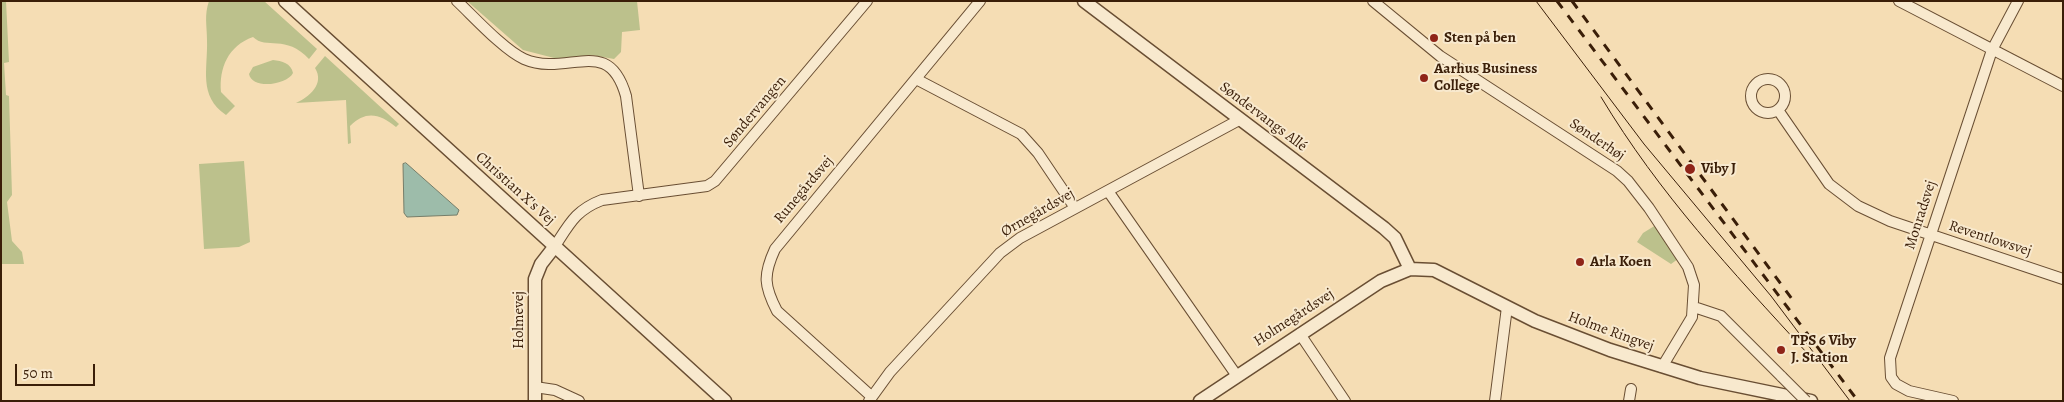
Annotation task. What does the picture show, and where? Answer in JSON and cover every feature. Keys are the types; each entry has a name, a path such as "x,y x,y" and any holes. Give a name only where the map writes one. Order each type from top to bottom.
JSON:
{"street":[{"name":"Christian X's Vej","path":"285,1 410,114 475,176 725,401"},
{"path":"457,1 509,49 524,59 552,65 591,60 605,63 615,70 622,81 626,96 639,196"},
{"name":"Søndervangen","path":"554,246 574,218 588,206 602,200 706,186 715,181 867,1"},
{"name":"Runegårdsvej","path":"870,399 777,311 769,296 765,281 768,264 774,249 980,1"},
{"name":"Søndervangs Allé","path":"1084,1 1384,228 1395,238 1410,269"},
{"name":"Sønderhøj","path":"1373,1 1440,56 1617,171 1628,181 1649,208 1688,267 1694,285 1692,317 1662,367"},
{"path":"1898,1 2063,86"},
{"name":"Monradsvej","path":"1953,401 1902,388 1891,377 1889,370 1890,358 1992,50 2018,1"},
{"path":"916,79 1021,134 1038,153 1075,208"},
{"name":"Reventlowsvej","path":"1778,110 1829,184 1874,214 1930,235 2063,279"},
{"name":"Ørnegårdsvej","path":"870,399 897,365 1000,253 1020,238 1239,120"},
{"path":"1108,190 1237,376"},
{"name":"Holmevej","path":"535,401 535,280 541,264 554,246"},
{"name":"Holme Ringvej","path":"1410,269 1427,269 1444,273 1507,307 1576,338 1662,367 1734,386 1812,401"},
{"name":"Holmegårdsvej","path":"1200,401 1381,281 1410,269"},
{"path":"1495,401 1507,307"},
{"path":"1694,307 1721,316 1806,401"},
{"path":"1300,334 1345,401"},
{"path":"535,387 555,390 579,401"},
{"path":"1629,401 1631,389"}],"green space":[{"path":"1,1 6,1 9,62 4,63 6,95 9,96 12,195 7,202 12,241 22,252 24,264 1,264"},
{"path":"209,1 264,1 317,49 309,59 301,51 285,44 258,41 253,37 237,46 227,59 222,75 221,92 235,106 226,115 217,108 211,99 206,81 206,16"},
{"path":"467,1 637,1 640,30 622,32 621,52 614,59 592,55 558,59 523,50"},
{"path":"325,56 399,124 396,127 379,117 367,116 350,126 351,143 348,144 346,100 296,103 310,94 317,85 318,74 315,68"},
{"path":"273,60 288,65 293,73 290,77 270,84 263,84 252,79 249,74 253,67"},
{"path":"244,161 250,242 239,247 204,249 199,164"},
{"path":"1656,225 1678,259 1671,264 1637,242 1643,233"}],"shaded area":[{"path":"406,163 459,210 457,215 407,217 404,213 403,164"}],"tram line":[{"path":"1536,1 1644,144 1771,296 1850,401"},
{"path":"1601,97 1647,167 1672,199 1724,261 1807,353"}],"railway":[{"path":"1557,1 1858,401"},
{"path":"1572,1 1792,299"}],"place":[{"name":"Sten på ben","path":"1434,38"},
{"name":"Aarhus Business College","path":"1424,78"},
{"name":"Viby J","path":"1690,169"},
{"name":"Arla Koen","path":"1580,262"},
{"name":"TPS 6 Viby J. Station","path":"1781,350"}]}
